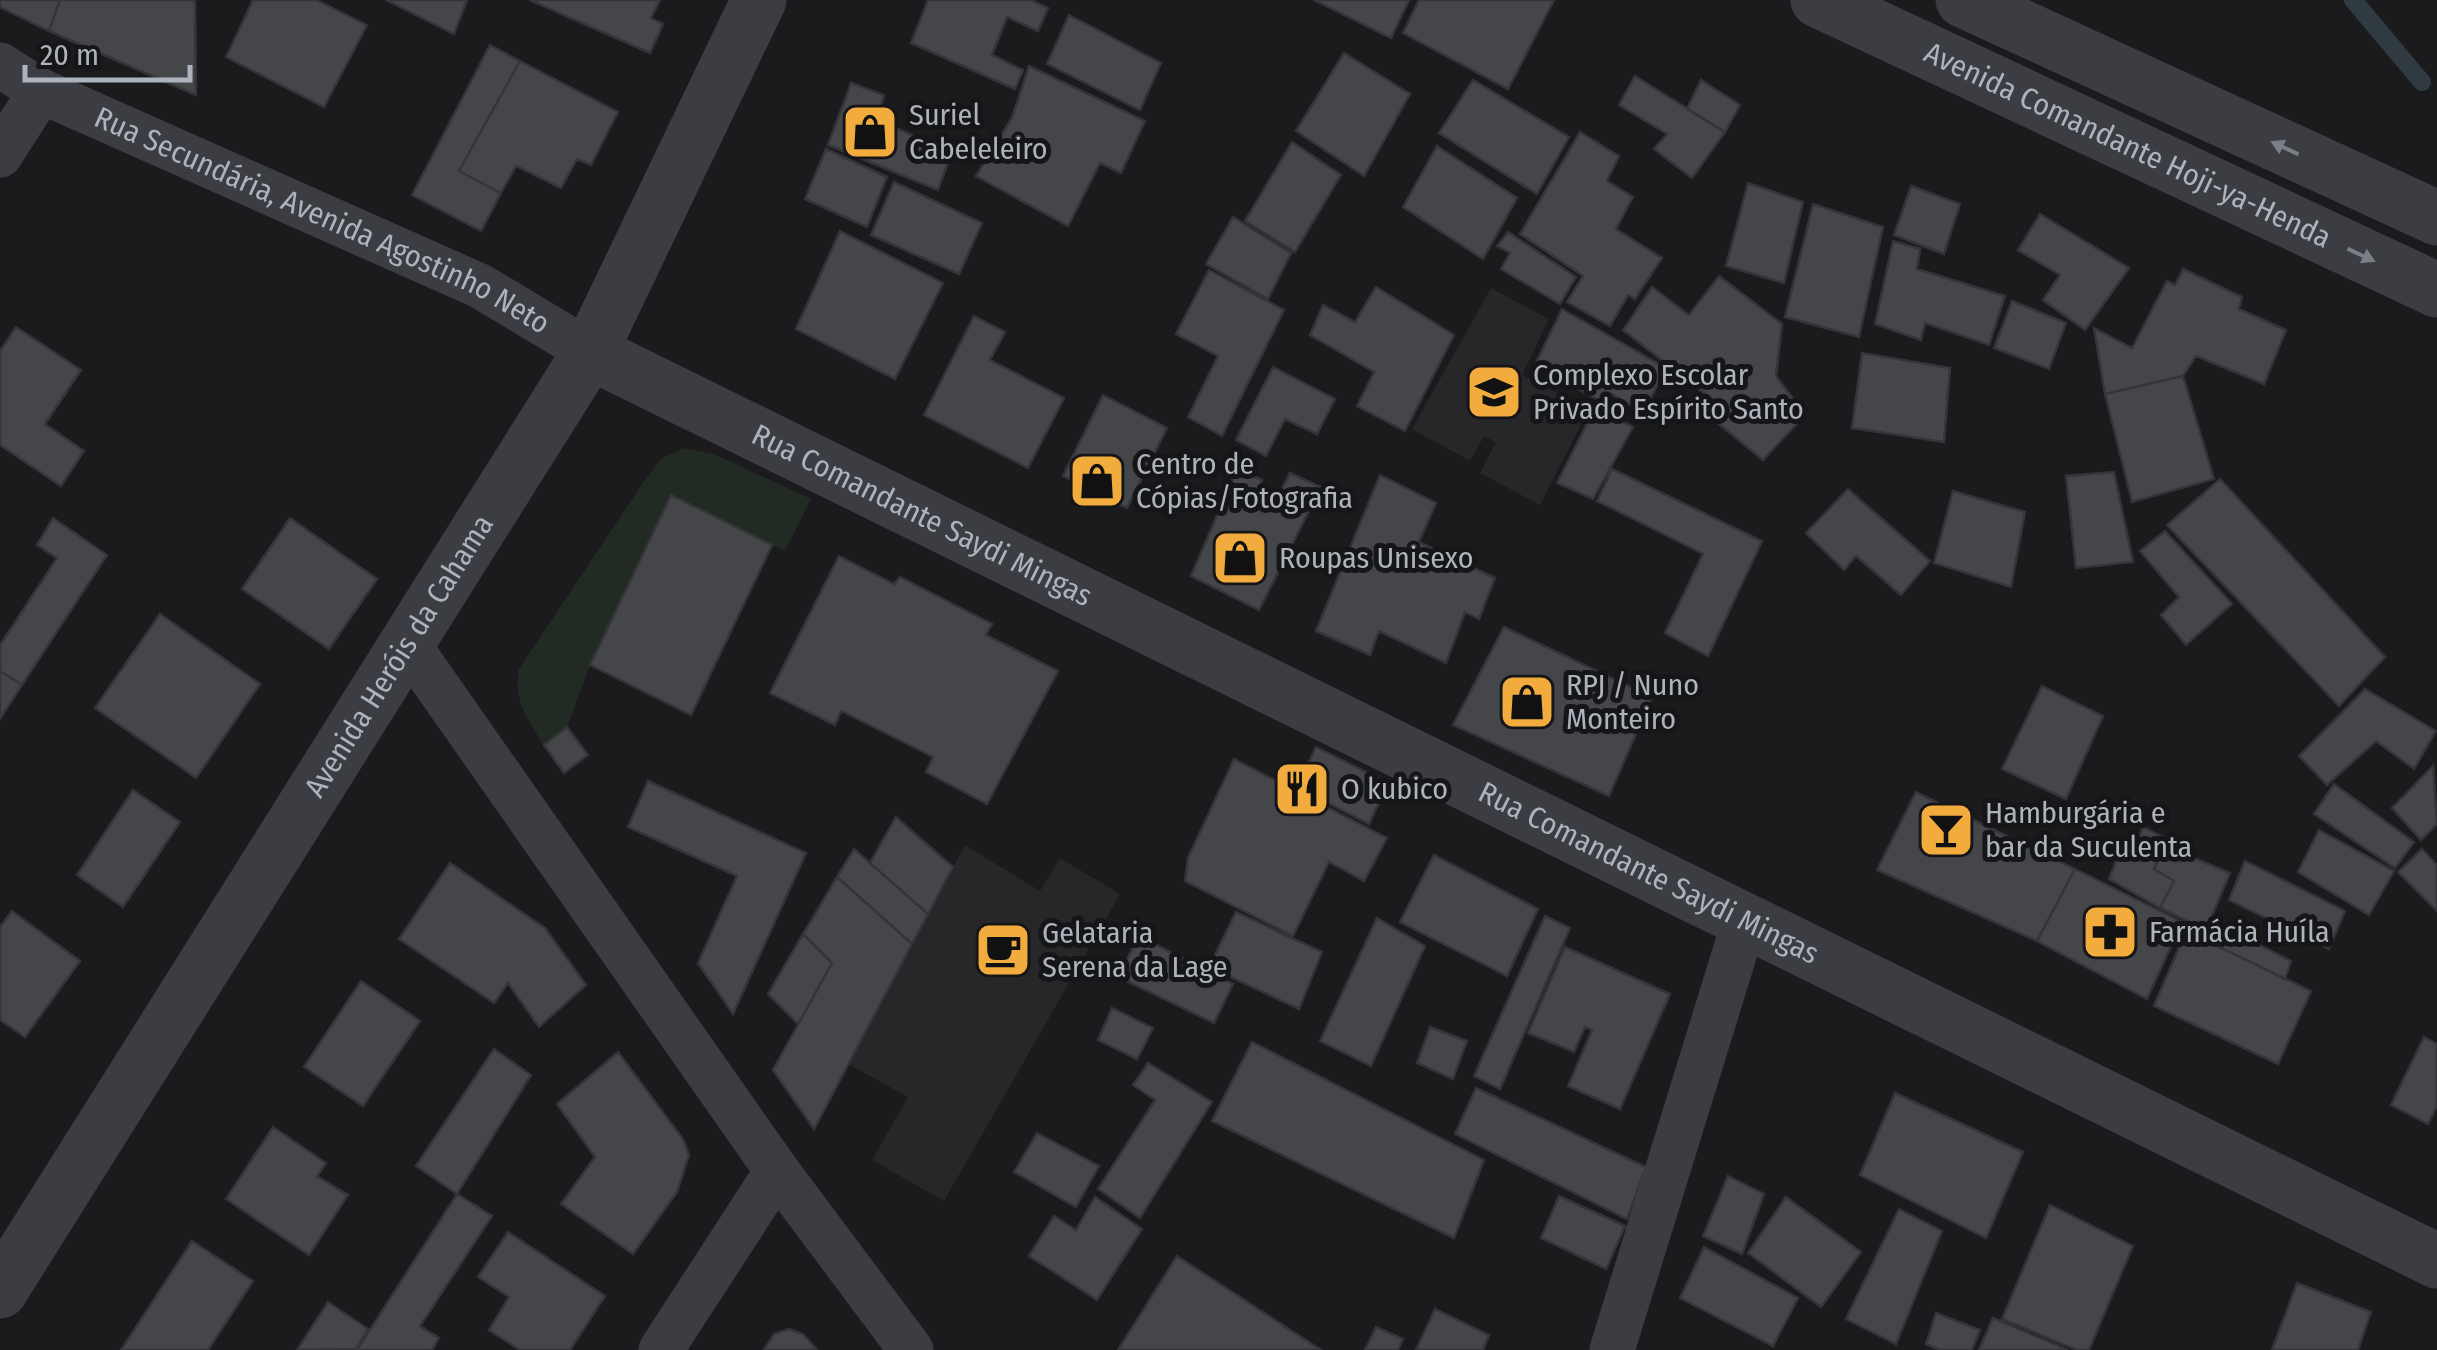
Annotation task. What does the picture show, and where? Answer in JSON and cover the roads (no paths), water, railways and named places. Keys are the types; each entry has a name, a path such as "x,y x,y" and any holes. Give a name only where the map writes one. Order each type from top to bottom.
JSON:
{"street":[{"name":"Avenida Heróis da Cahama","path":"0,1290 590,352 759,0"},
{"name":"Avenida Comandante Hoji-ya-Henda","path":"1818,0 2437,290"},
{"path":"1964,0 2437,218"},
{"name":"Rua Secundária, Avenida Agostinho Neto","path":"0,64 41,91 480,286 590,352"},
{"path":"0,155 41,91"},
{"name":"Rua Comandante Saydi Mingas","path":"590,352 2437,1261"},
{"path":"408,646 777,1171 911,1350"},
{"path":"1612,1350 1744,923"},
{"path":"661,1350 777,1171"}],"waterway":[{"path":"2353,0 2422,82"}],"place":[{"name":"Suriel Cabeleleiro","path":"870,132"},
{"name":"Complexo Escolar Privado Espírito Santo","path":"1494,392"},
{"name":"Centro de Cópias/Fotografia","path":"1097,481"},
{"name":"Roupas Unisexo","path":"1240,558"},
{"name":"RPJ / Nuno Monteiro","path":"1527,702"},
{"name":"O kubico","path":"1302,789"},
{"name":"Hamburgária e bar da Suculenta","path":"1946,830"},
{"name":"Farmácia Huíla","path":"2110,932"},
{"name":"Gelataria Serena da Lage","path":"1003,950"}]}
